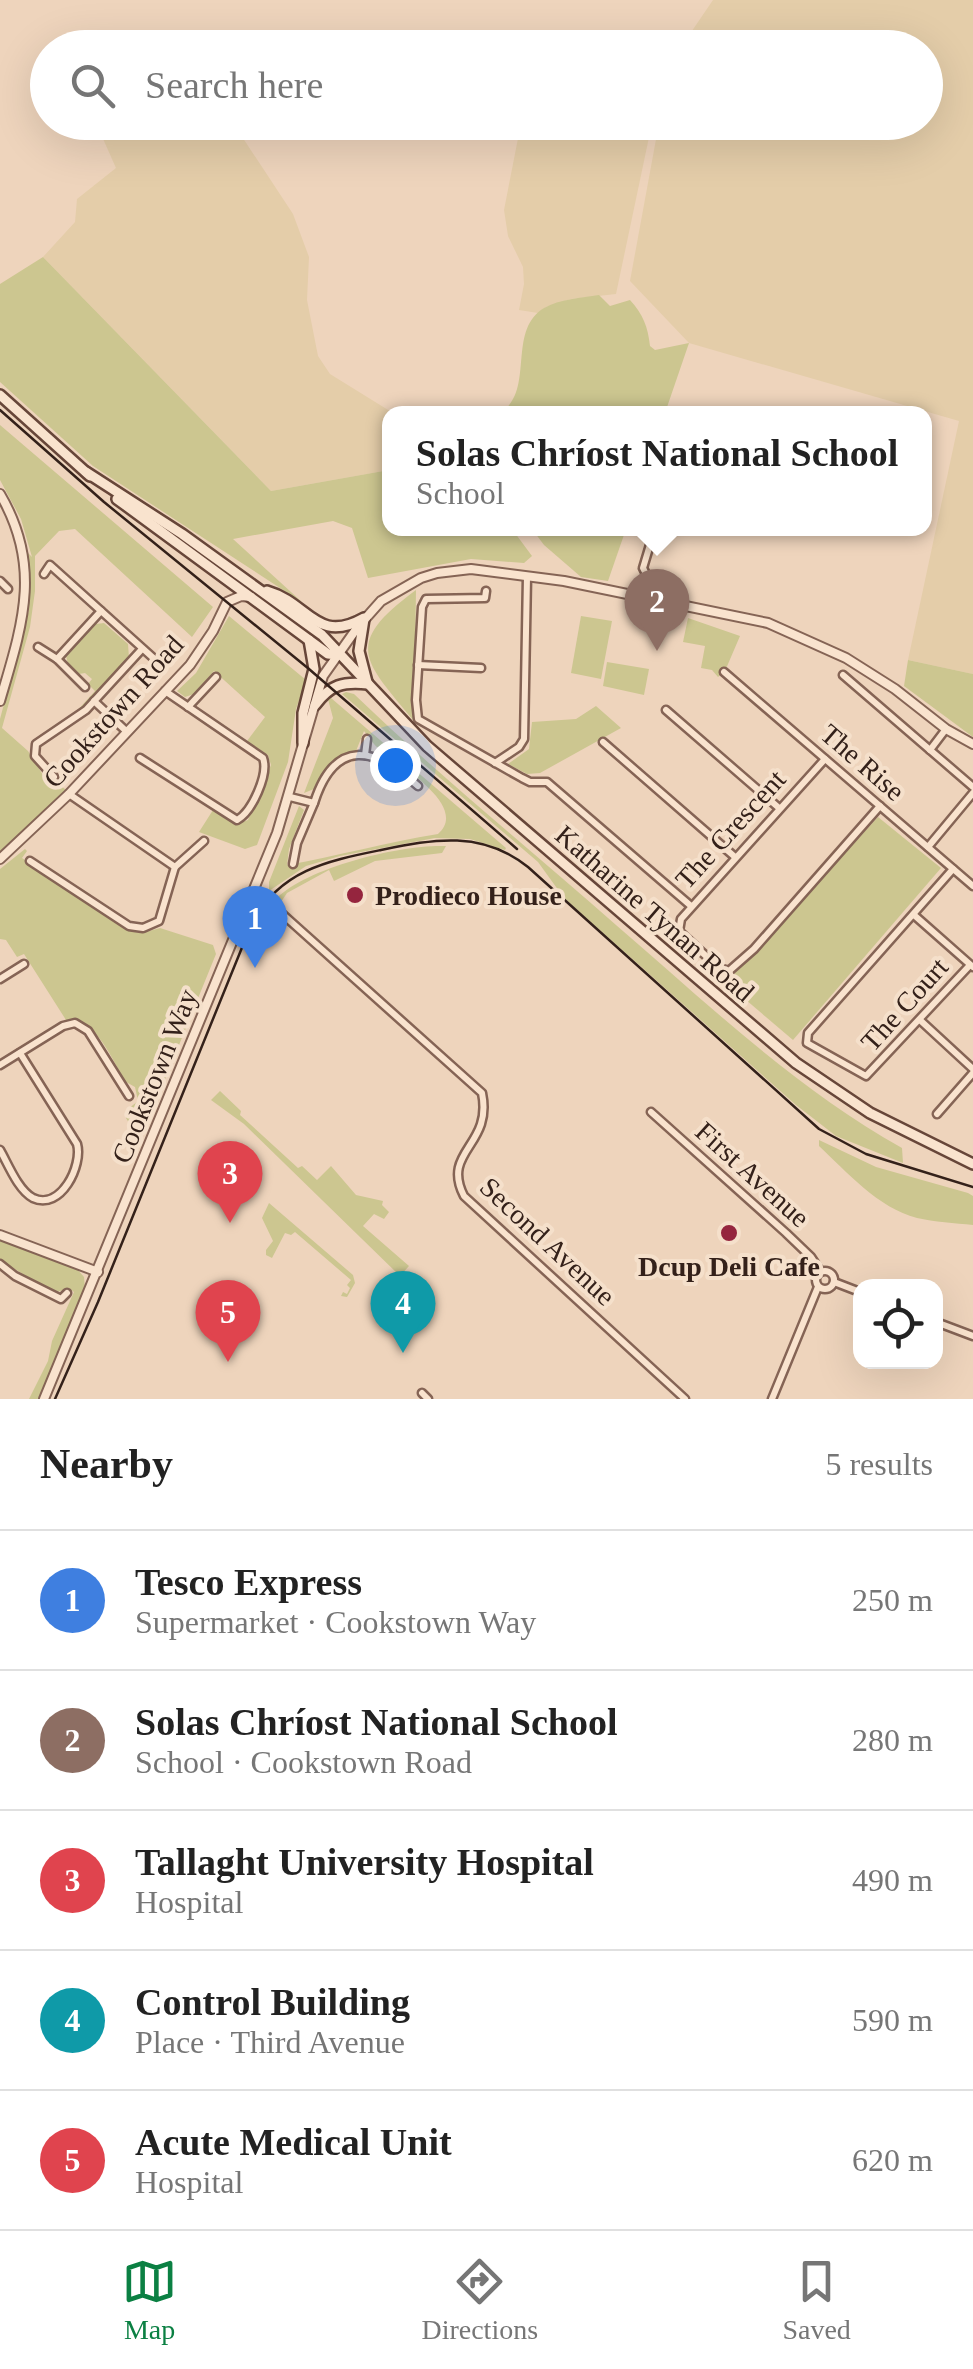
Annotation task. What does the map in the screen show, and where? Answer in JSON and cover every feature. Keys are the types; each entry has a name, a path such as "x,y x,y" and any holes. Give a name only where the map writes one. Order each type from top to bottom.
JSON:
{"main road":[{"name":"Katharine Tynan Road","path":"0,395 146,522 220,575 256,593 328,654 338,655"},
{"name":"Katharine Tynan Road","path":"86,472 322,635 422,742 796,1062 870,1113 973,1164"},
{"path":"256,593 280,595 326,628 338,629 364,618"},
{"path":"315,705 338,684 368,684 359,646 364,618"},
{"path":"303,742 304,713 314,669 308,638"}],"street":[{"path":"0,494 18,531 26,578 22,625 0,700"},
{"path":"653,536 644,568 646,574 664,584 660,599"},
{"path":"44,574 50,565 160,664"},
{"path":"338,655 380,601 437,573 470,569 660,599 768,623 830,649 973,744"},
{"path":"220,575 226,584 227,602 256,593"},
{"path":"494,763 520,747 524,739 527,577"},
{"path":"0,581 8,589"},
{"path":"486,590 485,598 426,599 422,607 418,665 418,718 530,782 547,782 691,906"},
{"name":"Cookstown Road","path":"0,860 69,794 192,662 227,602"},
{"path":"57,658 101,611"},
{"path":"38,647 57,658 85,687"},
{"path":"54,777 35,756 36,744 94,701 142,649"},
{"name":"Cookstown Way","path":"44,1399 250,900 290,797 322,680 338,655"},
{"path":"418,665 481,668"},
{"name":"The Rise","path":"724,672 973,886"},
{"path":"842,675 973,790 928,847"},
{"path":"188,708 216,677"},
{"path":"140,758 237,820 246,814 266,761 165,691"},
{"path":"94,701 126,731"},
{"path":"666,710 779,808"},
{"path":"930,750 946,729"},
{"path":"365,755 366,739"},
{"path":"603,742 735,857"},
{"path":"292,864 297,843 329,771 355,756 365,755 388,761 418,786"},
{"name":"The Crescent","path":"824,759 679,924 681,934 723,970 733,968 754,948 880,806"},
{"path":"69,794 175,866"},
{"path":"290,797 314,804"},
{"path":"30,860 136,928 159,921 175,866 204,840"},
{"path":"953,870 914,915 972,966"},
{"name":"Second Avenue","path":"250,900 279,912 482,1093 484,1123 458,1165 456,1177 464,1196 686,1399"},
{"name":"The Court","path":"914,915 806,1038 807,1043 862,1076 872,1073 972,966"},
{"path":"0,979 24,964"},
{"path":"921,1021 973,1071 937,1114"},
{"path":"0,1065 69,1023 83,1026 129,1096"},
{"path":"0,1150 28,1194 41,1200 68,1184 79,1159 77,1144 20,1052"},
{"name":"First Avenue","path":"652,1112 794,1240 821,1272"},
{"path":"0,1234 98,1272"},
{"path":"0,1264 63,1303 68,1293"},
{"path":"772,1399 821,1272 829,1272 834,1282 853,1289"},
{"path":"818,1287 826,1290 834,1282"},
{"path":"943,1325 973,1336"}],"shaded area":[{"path":"713,0 973,0 973,674 908,660 959,421 932,413 932,406 907,406 689,343 630,281 656,140 943,140 943,30 693,30"},
{"path":"104,140 244,140 293,214 309,257 307,300 318,356 330,374 382,406 382,471 271,491 43,257 75,222 77,199 116,168"},
{"path":"518,140 648,140 616,294 571,299 538,313 519,310 523,267 508,236 504,210"},
{"path":"43,257 271,491 382,471 382,536 517,536 532,556 524,563 471,559 368,578 352,528 333,521 233,539 303,603 93,466 0,382 0,284"},
{"path":"599,295 610,306 630,300 642,316 650,346 655,350 689,343 667,406 508,406 517,391 526,331 533,318 544,308"},
{"path":"0,425 213,607 192,637 75,529 59,531 35,556 30,627 2,728 28,751 51,788 58,783 66,790 0,853 0,719 29,610 28,553 32,557 21,519 0,480"},
{"path":"537,536 624,536 608,581 581,577"},
{"path":"416,590 414,721 383,683 368,654 369,640 377,625"},
{"path":"229,616 306,680 296,709 288,762 257,845 245,849 199,832 213,810 236,824 248,820 271,765 268,755 247,741 265,717 214,671 194,694 185,697 177,691 196,673"},
{"path":"581,616 612,621 601,679 571,673"},
{"path":"688,618 740,636 725,671 718,677 712,670 701,668 705,646 683,642"},
{"path":"104,623 128,644 129,658 76,714 62,722 95,691 88,684 92,679 85,673 79,674 68,664 66,656 96,624"},
{"path":"908,660 973,674 973,737 904,686"},
{"path":"607,662 649,669 644,695 603,686"},
{"path":"342,694 354,694 753,1044 825,1099 902,1148 903,1163 836,1136 796,1105 564,898 538,862"},
{"path":"328,699 505,850 470,839 435,838 306,866 269,891 299,806 304,810 287,865 438,834 445,823 445,811 428,787 377,747 364,731 356,751 332,763 314,789 304,793 333,718"},
{"path":"596,706 621,728 540,773 527,774 508,764 529,749 532,722 576,719"},
{"path":"878,817 941,868 793,1040 726,983"},
{"path":"446,846 442,853 375,861 334,881 329,870 287,893 281,902 277,898 332,867 381,853"},
{"path":"25,849 22,858 130,931 142,933 160,928 213,945 216,954 140,1141 126,1118 128,1109 138,1101 135,1087 126,1082 95,1033 77,1021 66,1020 24,954 17,957 6,940 0,939 0,869"},
{"path":"220,1091 241,1111 240,1115 298,1168 302,1166 317,1180 331,1166 356,1195 383,1201 389,1212 384,1219 374,1214 363,1226 409,1266 400,1276 244,1124 211,1100"},
{"path":"819,1140 876,1167 968,1193 973,1196 973,1225 917,1218 889,1206 852,1178 819,1146"},
{"path":"269,1203 353,1275 355,1283 347,1297 341,1296 343,1292 347,1294 351,1280 295,1232 285,1233 272,1258 266,1255 273,1241 262,1218"},
{"path":"0,1239 77,1269 84,1277 85,1288 39,1399 29,1399 74,1292 69,1288 54,1293 0,1260"}],"waterway":[{"path":"397,1278 429,1308"}],"tram line":[{"path":"0,410 517,849"},
{"path":"55,1399 252,923 263,905 291,880 324,864 361,854 457,841 475,842 511,855 819,1129 866,1154 973,1187"}],"place":[{"name":"Solas Chríost National School","path":"657,651"},
{"name":"Prodieco House","path":"355,895"},
{"name":"Tesco Express","path":"255,968"},
{"name":"Tallaght University Hospital","path":"230,1223"},
{"name":"Dcup Deli Cafe","path":"729,1233"},
{"name":"Control Building","path":"403,1353"},
{"name":"Acute Medical Unit","path":"228,1362"}]}
